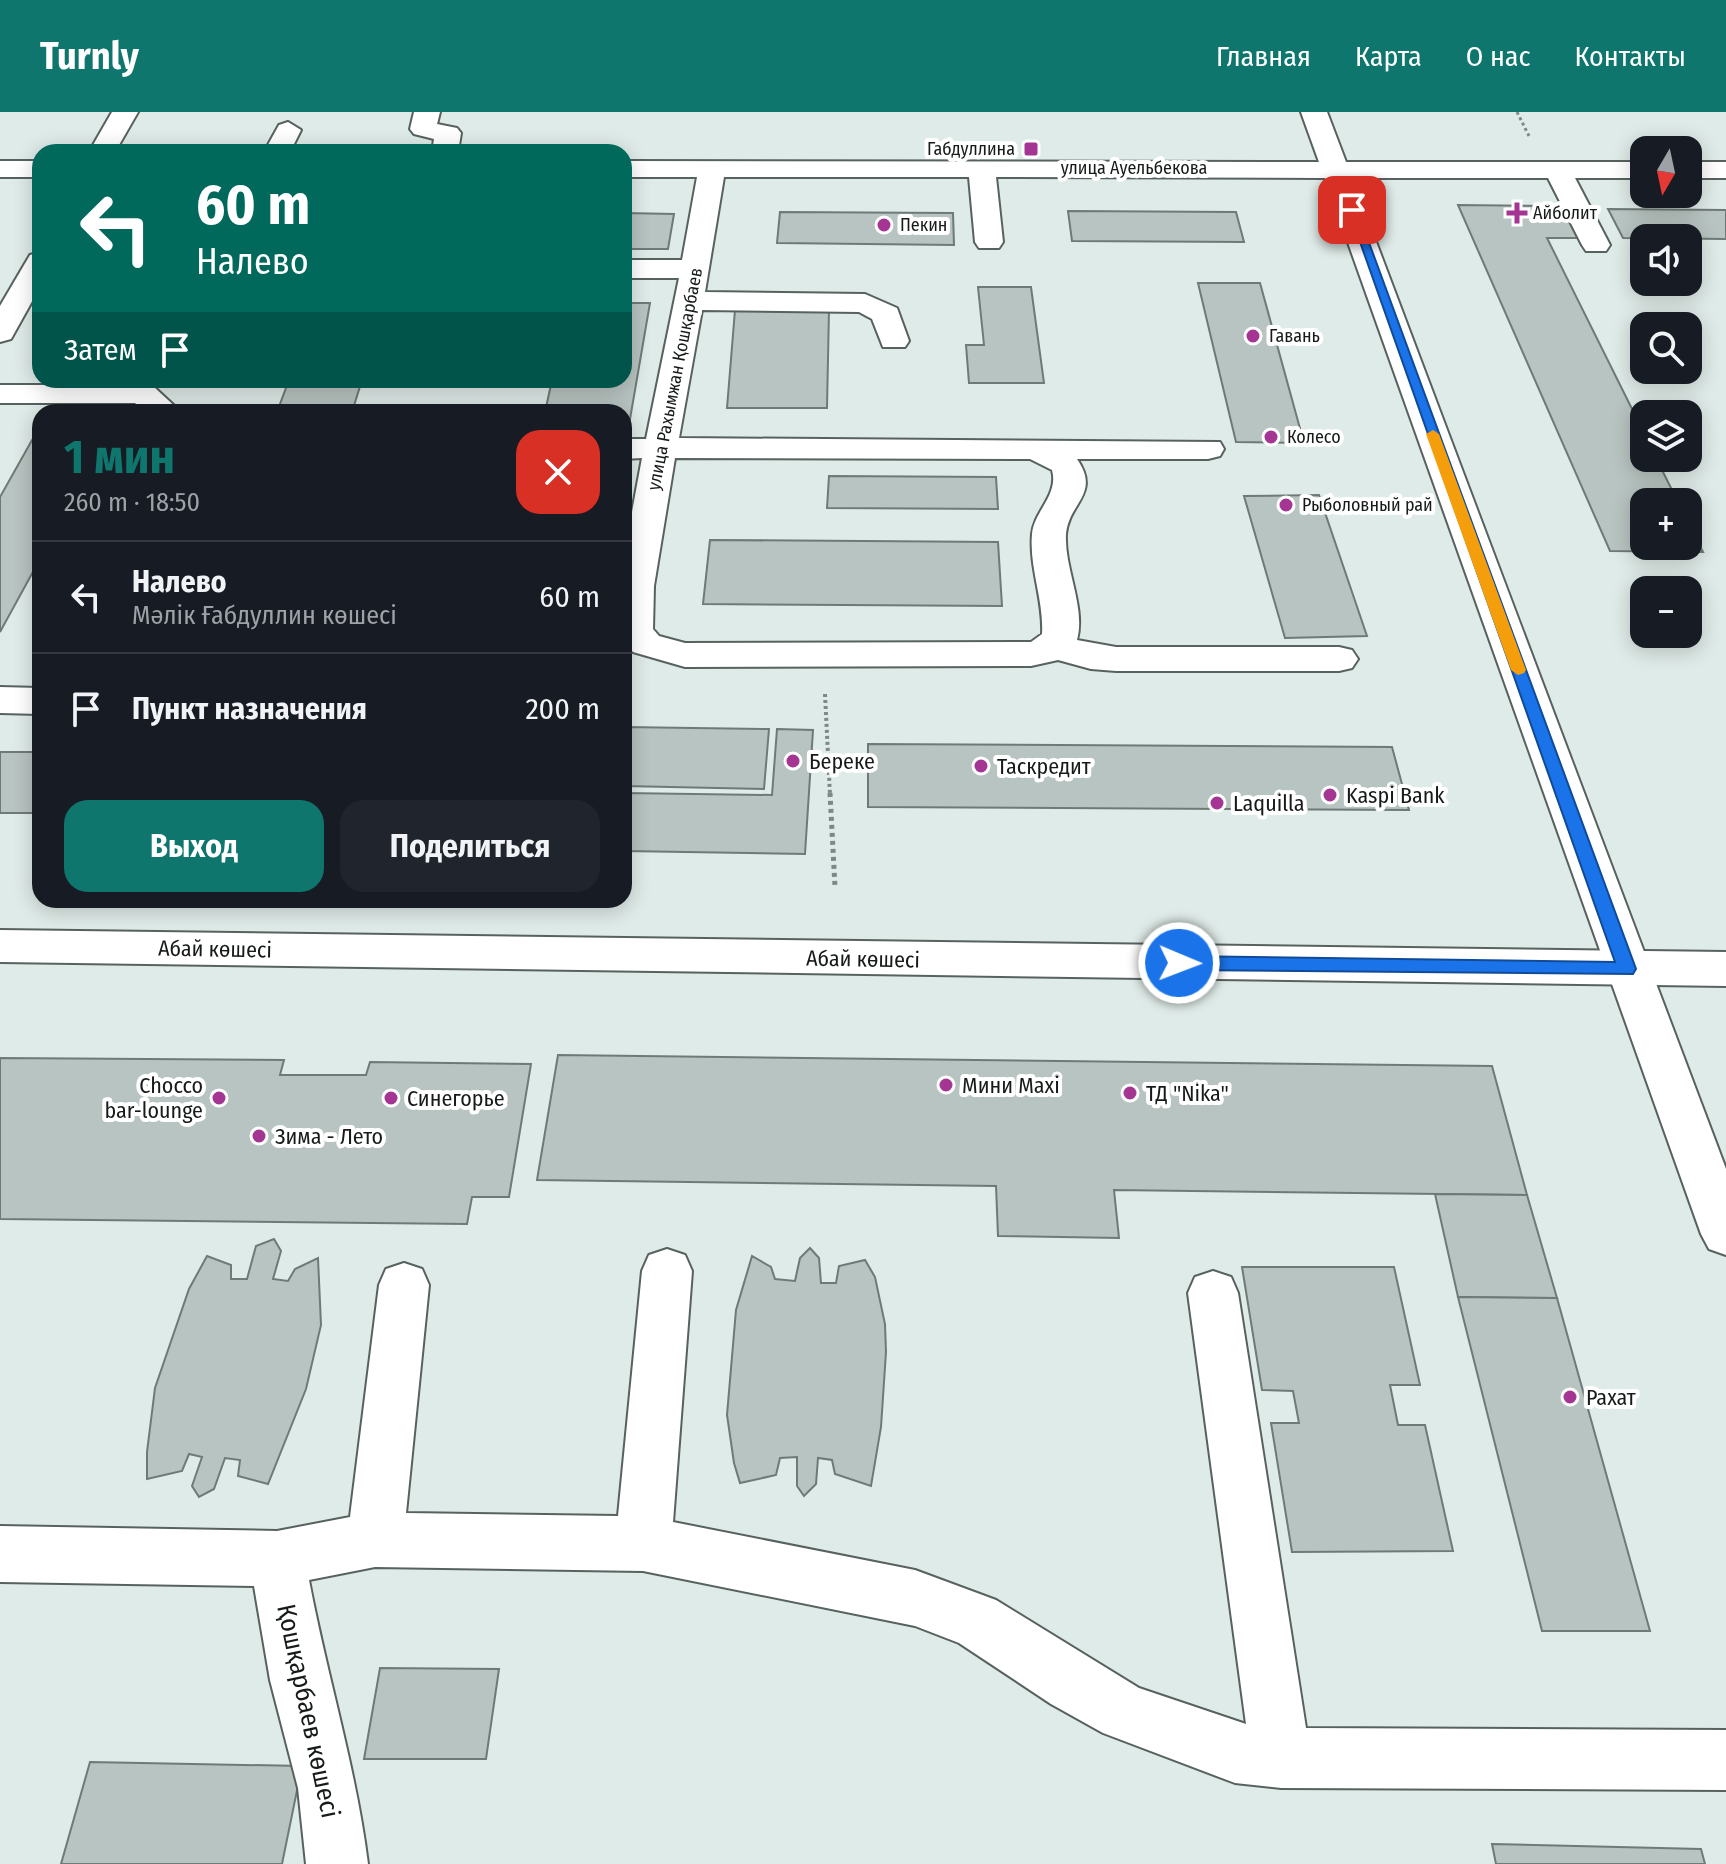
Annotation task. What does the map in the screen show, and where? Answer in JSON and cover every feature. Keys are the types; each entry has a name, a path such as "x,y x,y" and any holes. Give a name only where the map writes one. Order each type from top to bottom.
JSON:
{"street":[{"path":"427,112 423,129 448,133 446,144"},
{"path":"1314,112 1627,969 1721,1206"},
{"path":"107,144 122,117"},
{"path":"982,168 989,242"},
{"path":"0,169 32,169"},
{"name":"улица Ауельбекова","path":"632,169 1630,170"},
{"name":"улица Рахымжан Қошқарбаев","path":"632,584 691,301 712,169"},
{"path":"1557,170 1596,245"},
{"path":"1702,170 1726,170"},
{"path":"632,269 696,269"},
{"path":"0,333 32,275"},
{"path":"691,301 865,303 886,314 894,341"},
{"path":"0,394 143,394 155,404"},
{"path":"632,449 1208,449"},
{"path":"1032,449 1061,461 1071,477 1070,488 1049,533 1061,630 1054,646 1091,657 1116,659 1339,659"},
{"name":"улица Рахымжан Қошқарбаев","path":"632,600 635,631 646,644 685,655 1031,654 1054,646"},
{"name":"Абай көшесі","path":"0,946 1726,969"},
{"path":"643,1544 667,1271"},
{"path":"375,1540 404,1285"},
{"path":"1213,1293 1281,1758"},
{"path":"0,1554 277,1559 375,1540 643,1544 915,1598 976,1620 1072,1683 1124,1712 1235,1753 1281,1758 1726,1760"},
{"name":"Қошқарбаев көшесі","path":"277,1559 299,1680 328,1788 337,1864"}],"path":[{"path":"1517,112 1529,136"},
{"path":"823,657 835,887"}],"building":[{"path":"1458,205 1562,206 1579,238 1547,238 1630,405 1630,472 1663,472 1671,488 1630,488 1630,551 1610,551"},
{"path":"1608,209 1726,210 1726,239 1702,239 1702,224 1630,224 1630,238 1623,238"},
{"path":"1068,211 1236,212 1244,242 1072,241"},
{"path":"780,212 953,213 954,245 777,243"},
{"path":"632,213 674,214 668,249 632,249"},
{"path":"1198,283 1260,283 1304,443 1236,442"},
{"path":"978,287 1031,287 1044,383 969,383 966,345 984,345"},
{"path":"632,303 650,303 632,408 632,404 547,404 550,388 632,388"},
{"path":"735,310 829,310 827,408 727,408"},
{"path":"286,388 360,388 354,404 280,404"},
{"path":"32,440 32,574 0,632 0,497"},
{"path":"829,476 996,477 998,509 827,508"},
{"path":"1319,495 1367,636 1285,638 1244,496"},
{"path":"710,540 998,542 1002,606 703,604"},
{"path":"632,727 769,729 764,789 632,786"},
{"name":"Береке","path":"777,729 813,730 805,854 632,851 632,793 772,795"},
{"path":"868,744 1392,747 1409,810 868,807"},
{"path":"0,752 32,752 32,813 0,813"},
{"path":"558,1055 1492,1066 1527,1195 1114,1190 1119,1238 998,1236 996,1186 537,1180"},
{"name":"Зима - Лето","path":"0,1058 284,1060 280,1075 366,1075 370,1062 531,1064 509,1197 472,1197 467,1224 0,1219"},
{"path":"1435,1194 1527,1195 1557,1298 1458,1297"},
{"path":"274,1239 281,1251 273,1279 288,1281 295,1269 318,1258 321,1325 306,1389 268,1484 238,1476 240,1460 225,1458 214,1489 199,1497 192,1486 202,1457 189,1454 182,1471 147,1479 155,1388 189,1289 207,1256 231,1265 231,1279 247,1279 256,1246"},
{"path":"810,1248 819,1258 821,1283 836,1283 839,1266 865,1260 875,1277 885,1324 886,1352 881,1427 871,1486 835,1474 832,1460 818,1458 816,1484 804,1496 797,1486 797,1457 780,1458 776,1475 740,1483 727,1415 736,1310 752,1256 771,1267 775,1279 795,1281 800,1258"},
{"path":"1242,1267 1394,1267 1420,1385 1390,1385 1398,1425 1425,1425 1453,1551 1292,1552 1271,1423 1299,1423 1293,1391 1262,1390"},
{"path":"1458,1297 1557,1298 1650,1631 1542,1631"},
{"path":"380,1668 499,1669 486,1759 364,1759"},
{"path":"90,1762 302,1766 282,1864 61,1864"},
{"path":"1492,1844 1701,1849 1705,1864 1496,1864"}],"slow traffic":[{"path":"1433,434 1518,670"}],"place":[{"name":"Габдуллина","path":"1031,149"},
{"name":"Айболит","path":"1517,213"},
{"name":"Пекин","path":"884,225"},
{"name":"Гавань","path":"1253,336"},
{"name":"Колесо","path":"1271,437"},
{"name":"Рыболовный рай","path":"1286,505"},
{"name":"Береке","path":"793,761"},
{"name":"Таскредит","path":"981,766"},
{"name":"Kaspi Bank","path":"1330,795"},
{"name":"Laquilla","path":"1217,803"},
{"name":"Мини Maxi","path":"946,1085"},
{"name":"ТД \"Nika\"","path":"1130,1093"},
{"name":"Chocco bar-lounge","path":"219,1098"},
{"name":"Синегорье","path":"391,1098"},
{"name":"Зима - Лето","path":"259,1136"},
{"name":"Рахат","path":"1570,1397"}],"route":[{"path":"1179,963 1627,969 1352,210"}]}
